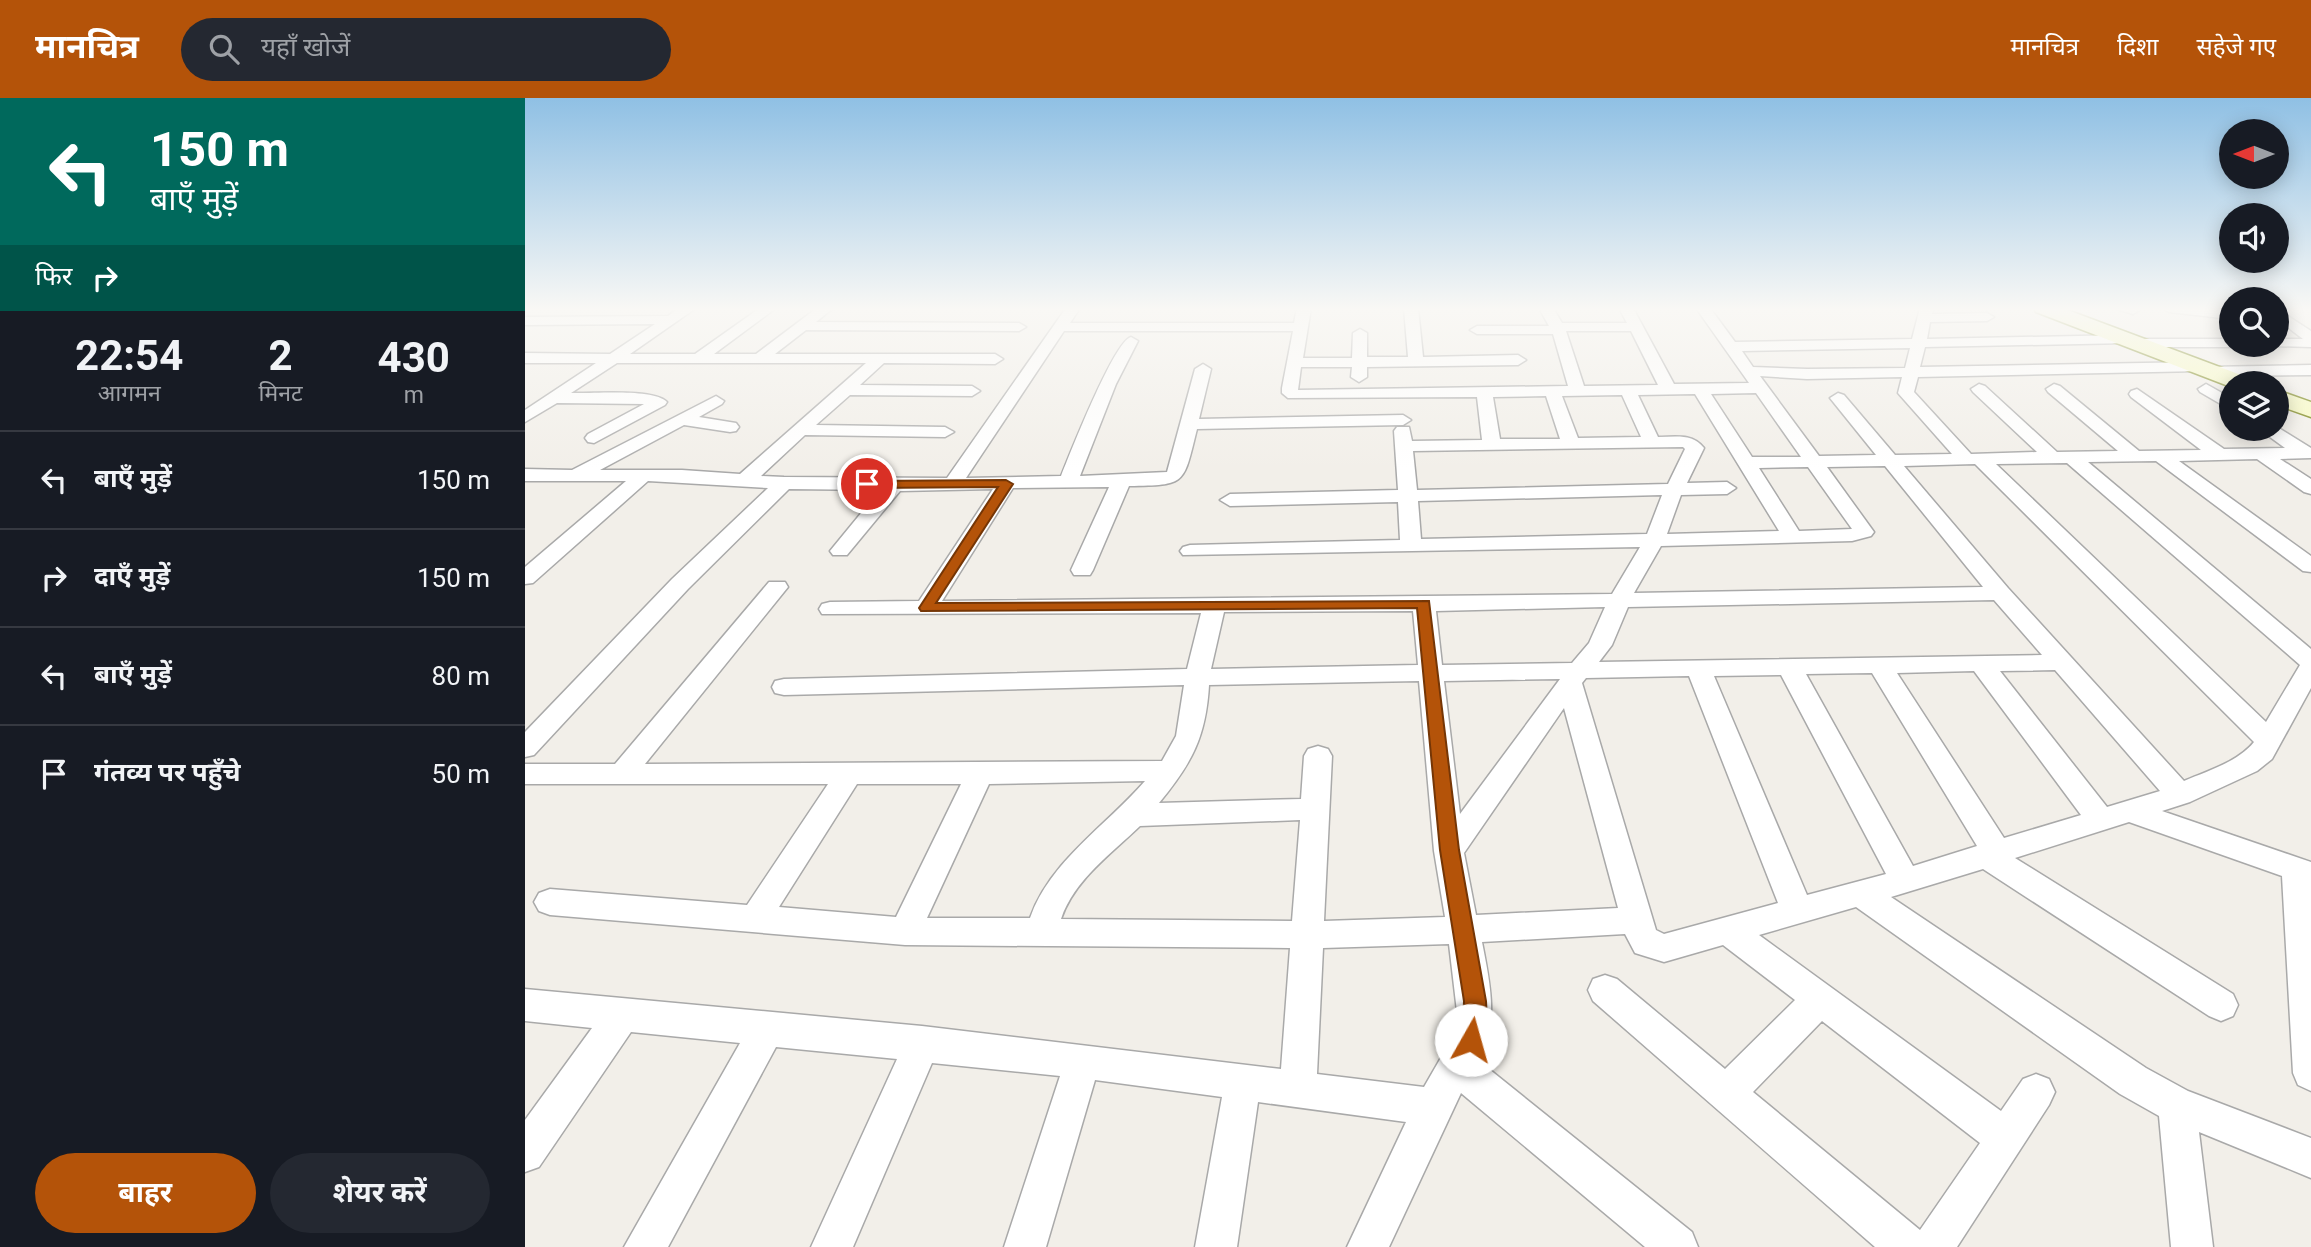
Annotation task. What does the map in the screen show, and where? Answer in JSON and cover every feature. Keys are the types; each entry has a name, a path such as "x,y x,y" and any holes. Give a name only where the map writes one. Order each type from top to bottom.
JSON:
{"street":[{"path":"525,417 608,362"},
{"path":"744,481 877,362"},
{"path":"954,485 1036,362"},
{"path":"1068,482 1108,384 1120,362"},
{"path":"1358,395 1359,362"},
{"path":"1381,362 1294,363 1290,393 1358,395 1759,388"},
{"path":"1568,362 1578,391"},
{"path":"1653,362 1668,389"},
{"path":"1190,551 1656,538 1793,537 1852,535 1864,532 1863,527 1741,362"},
{"path":"1914,362 1906,388 1909,398 2269,741"},
{"path":"2100,362 2106,369"},
{"path":"2174,362 2205,376 2219,392"},
{"path":"2260,362 2275,371 2311,370"},
{"path":"525,475 702,477 783,483 895,485 1155,482 1174,476 1203,369"},
{"path":"1747,371 1798,374 2106,369 2219,379"},
{"path":"2205,376 2219,375"},
{"path":"1699,388 1793,537"},
{"path":"1576,676 1637,920 1642,937 1655,947 1674,947 2102,821 2180,795 2247,764 2262,752 2311,664 1979,389"},
{"path":"2054,389 2136,457"},
{"path":"845,390 972,391"},
{"path":"1628,390 1648,435"},
{"path":"1553,392 1571,444"},
{"path":"1484,393 1492,445"},
{"path":"1400,394 1411,545"},
{"path":"2137,394 2220,455"},
{"path":"553,398 651,399 659,402 594,438"},
{"path":"1838,398 2000,593 2180,795"},
{"path":"2289,399 2311,400"},
{"path":"574,476 716,401"},
{"path":"2289,402 2311,410"},
{"path":"681,419 730,427"},
{"path":"1187,424 1403,420"},
{"path":"1404,446 1571,444 1648,435 1694,426"},
{"path":"802,430 946,432"},
{"path":"1449,850 1576,676 1596,654 1620,598 1656,538 1674,490 1695,446 1648,435"},
{"path":"2288,441 2308,453"},
{"path":"1747,463 2308,453"},
{"path":"2261,454 2311,488"},
{"path":"2162,457 2311,566"},
{"path":"525,578 643,476"},
{"path":"1082,570 1121,482"},
{"path":"525,748 680,584 783,483"},
{"path":"926,608 1006,484"},
{"path":"840,551 895,485"},
{"path":"1230,500 1727,488"},
{"path":"622,774 778,587"},
{"path":"830,609 1424,604 1620,598 2000,593"},
{"path":"1368,1247 1433,1107 1471,1040 1475,1020 1473,982 1449,850 1433,671 1424,604"},
{"path":"1041,932 1051,902 1069,876 1133,814 1170,771 1189,736 1197,677 1215,605"},
{"path":"784,687 1433,671 1576,676 1698,667 2060,662"},
{"path":"1981,663 2102,821"},
{"path":"1879,664 1992,855 2221,1005"},
{"path":"1789,666 1905,881"},
{"path":"1698,667 1797,910"},
{"path":"1298,1089 1318,756"},
{"path":"525,774 980,774 1170,771"},
{"path":"754,920 849,774"},
{"path":"905,931 980,774"},
{"path":"1133,814 1315,809"},
{"path":"2131,811 2304,872 2311,1073"},
{"path":"1860,893 2122,1074 2176,1105 2311,1158"},
{"path":"550,902 905,931 1308,934 1464,931 1637,920"},
{"path":"1729,931 2005,1138"},
{"path":"1605,990 1907,1247"},
{"path":"1726,1093 1820,999"},
{"path":"525,1005 1083,1061 1433,1107"},
{"path":"525,1153 622,1015"},
{"path":"645,1247 767,1029"},
{"path":"832,1247 922,1043"},
{"path":"1025,1247 1083,1061"},
{"path":"1456,1065 1677,1247"},
{"path":"1216,1247 1243,1082"},
{"path":"1933,1247 2036,1092"},
{"path":"2176,1105 2192,1247"}],"route":[{"path":"867,484 1006,484 926,608 1424,604 1433,671 1449,850 1475,1001 1471,1040"}]}
